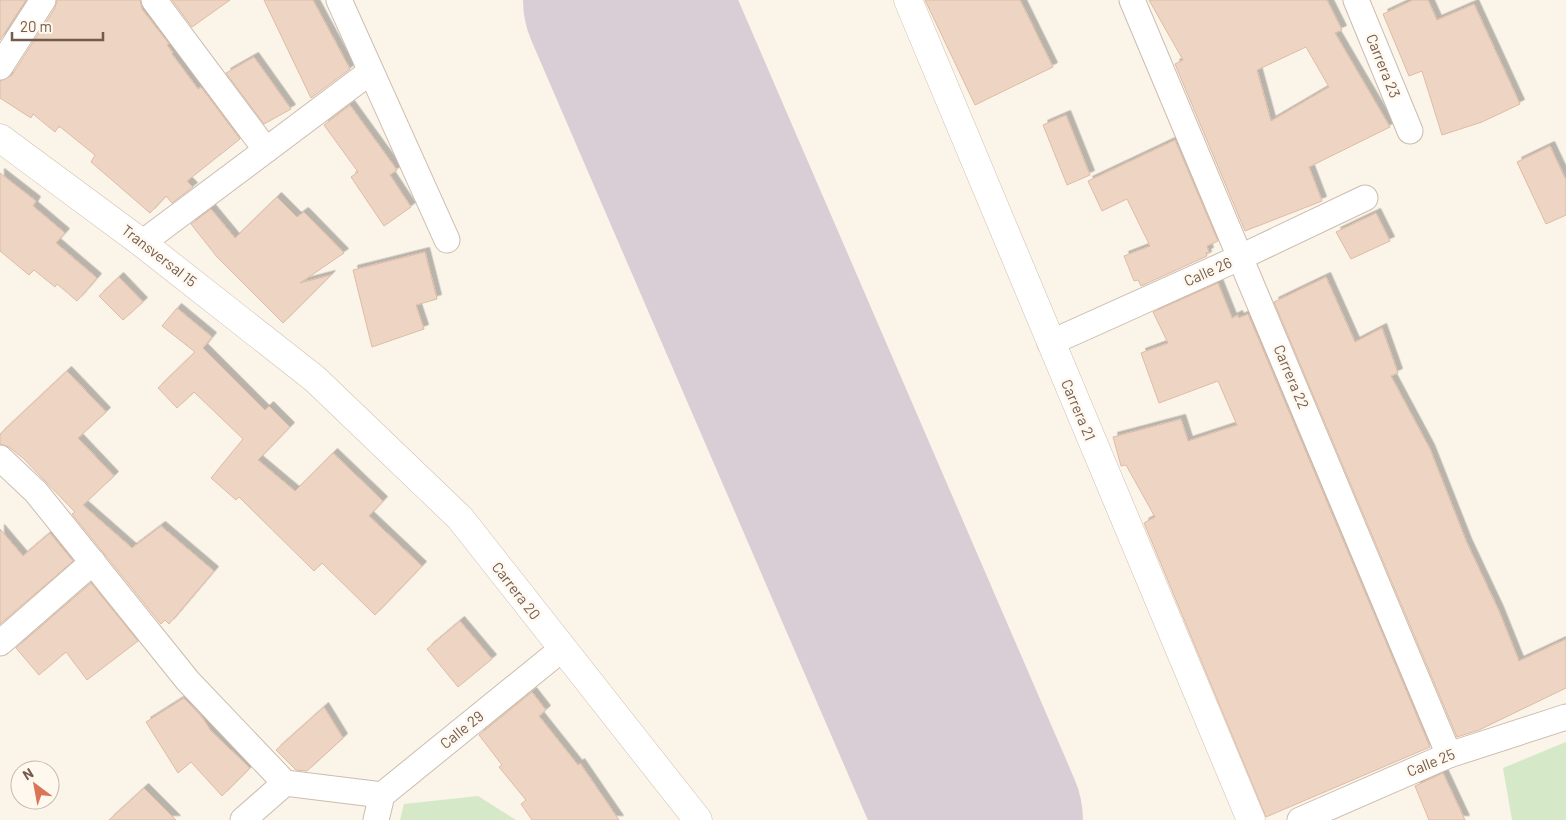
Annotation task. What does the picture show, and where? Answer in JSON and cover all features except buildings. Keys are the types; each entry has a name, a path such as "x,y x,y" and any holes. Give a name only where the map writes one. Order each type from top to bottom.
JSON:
{"main road":[{"name":"Carrera 21","path":"908,0 1250,820"},
{"name":"Transversal 15","path":"0,138 142,243 315,379"},
{"name":"Carrera 20","path":"315,379 460,518 698,820"}],"street":[{"path":"0,67 43,0"},
{"path":"154,0 266,150"},
{"path":"339,0 446,240"},
{"name":"Carrera 22","path":"1132,0 1448,755"},
{"name":"Carrera 23","path":"1356,0 1410,131"},
{"path":"142,243 370,72"},
{"name":"Calle 26","path":"1050,343 1241,257 1365,198"},
{"path":"0,458 36,492 188,682 285,783 382,795 376,820"},
{"path":"0,643 93,562"},
{"name":"Calle 29","path":"382,795 562,649"},
{"name":"Calle 25","path":"1300,820 1448,755 1566,717"},
{"path":"243,820 285,783"}],"green space":[{"path":"1566,742 1566,820 1512,820 1503,768"},
{"path":"478,796 516,820 400,820 404,804"}],"runway":[{"path":"626,0 980,820"}]}
